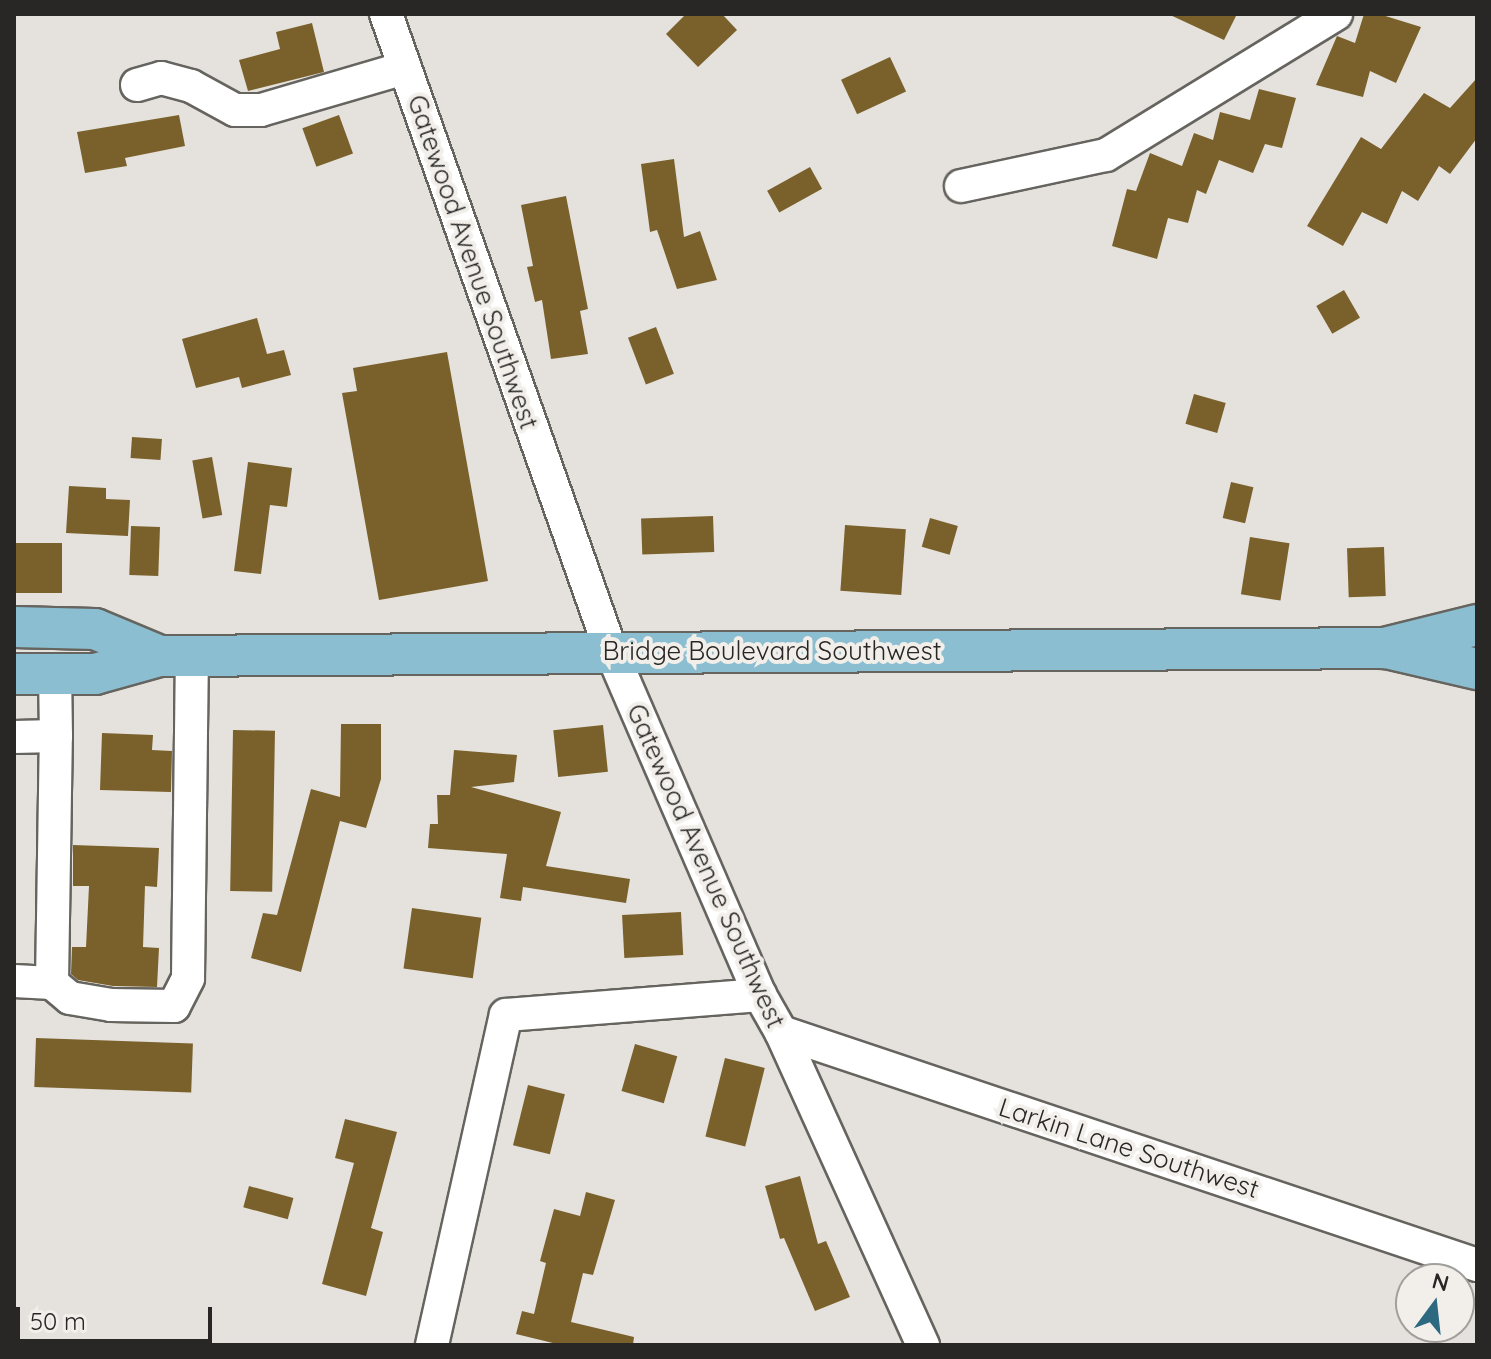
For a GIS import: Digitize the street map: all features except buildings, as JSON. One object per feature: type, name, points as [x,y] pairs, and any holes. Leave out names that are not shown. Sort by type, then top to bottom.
[{"type":"main road","name":"Bridge Boulevard Southwest","points":[[1384,648],[1477,625]]},
{"type":"main road","name":"Bridge Boulevard Southwest","points":[[14,627],[95,629],[176,656]]},
{"type":"main road","name":"Bridge Boulevard Southwest","points":[[14,674],[95,674],[176,656],[1384,648],[1477,669]]},
{"type":"street","name":"Gatewood Avenue Southwest","points":[[386,14],[611,651],[760,995],[781,1032],[923,1345]]},
{"type":"street","points":[[961,186],[1106,155],[1336,14]]},
{"type":"street","points":[[137,85],[161,78],[191,86],[235,110],[261,110],[405,68]]},
{"type":"street","points":[[14,981],[52,983],[70,998],[111,1005],[174,1006],[188,978],[176,656]]},
{"type":"street","points":[[52,983],[55,674]]},
{"type":"street","points":[[14,737],[56,736]]},
{"type":"street","points":[[432,1345],[506,1015],[760,995]]},
{"type":"street","name":"Larkin Lane Southwest","points":[[781,1032],[1477,1265]]}]
